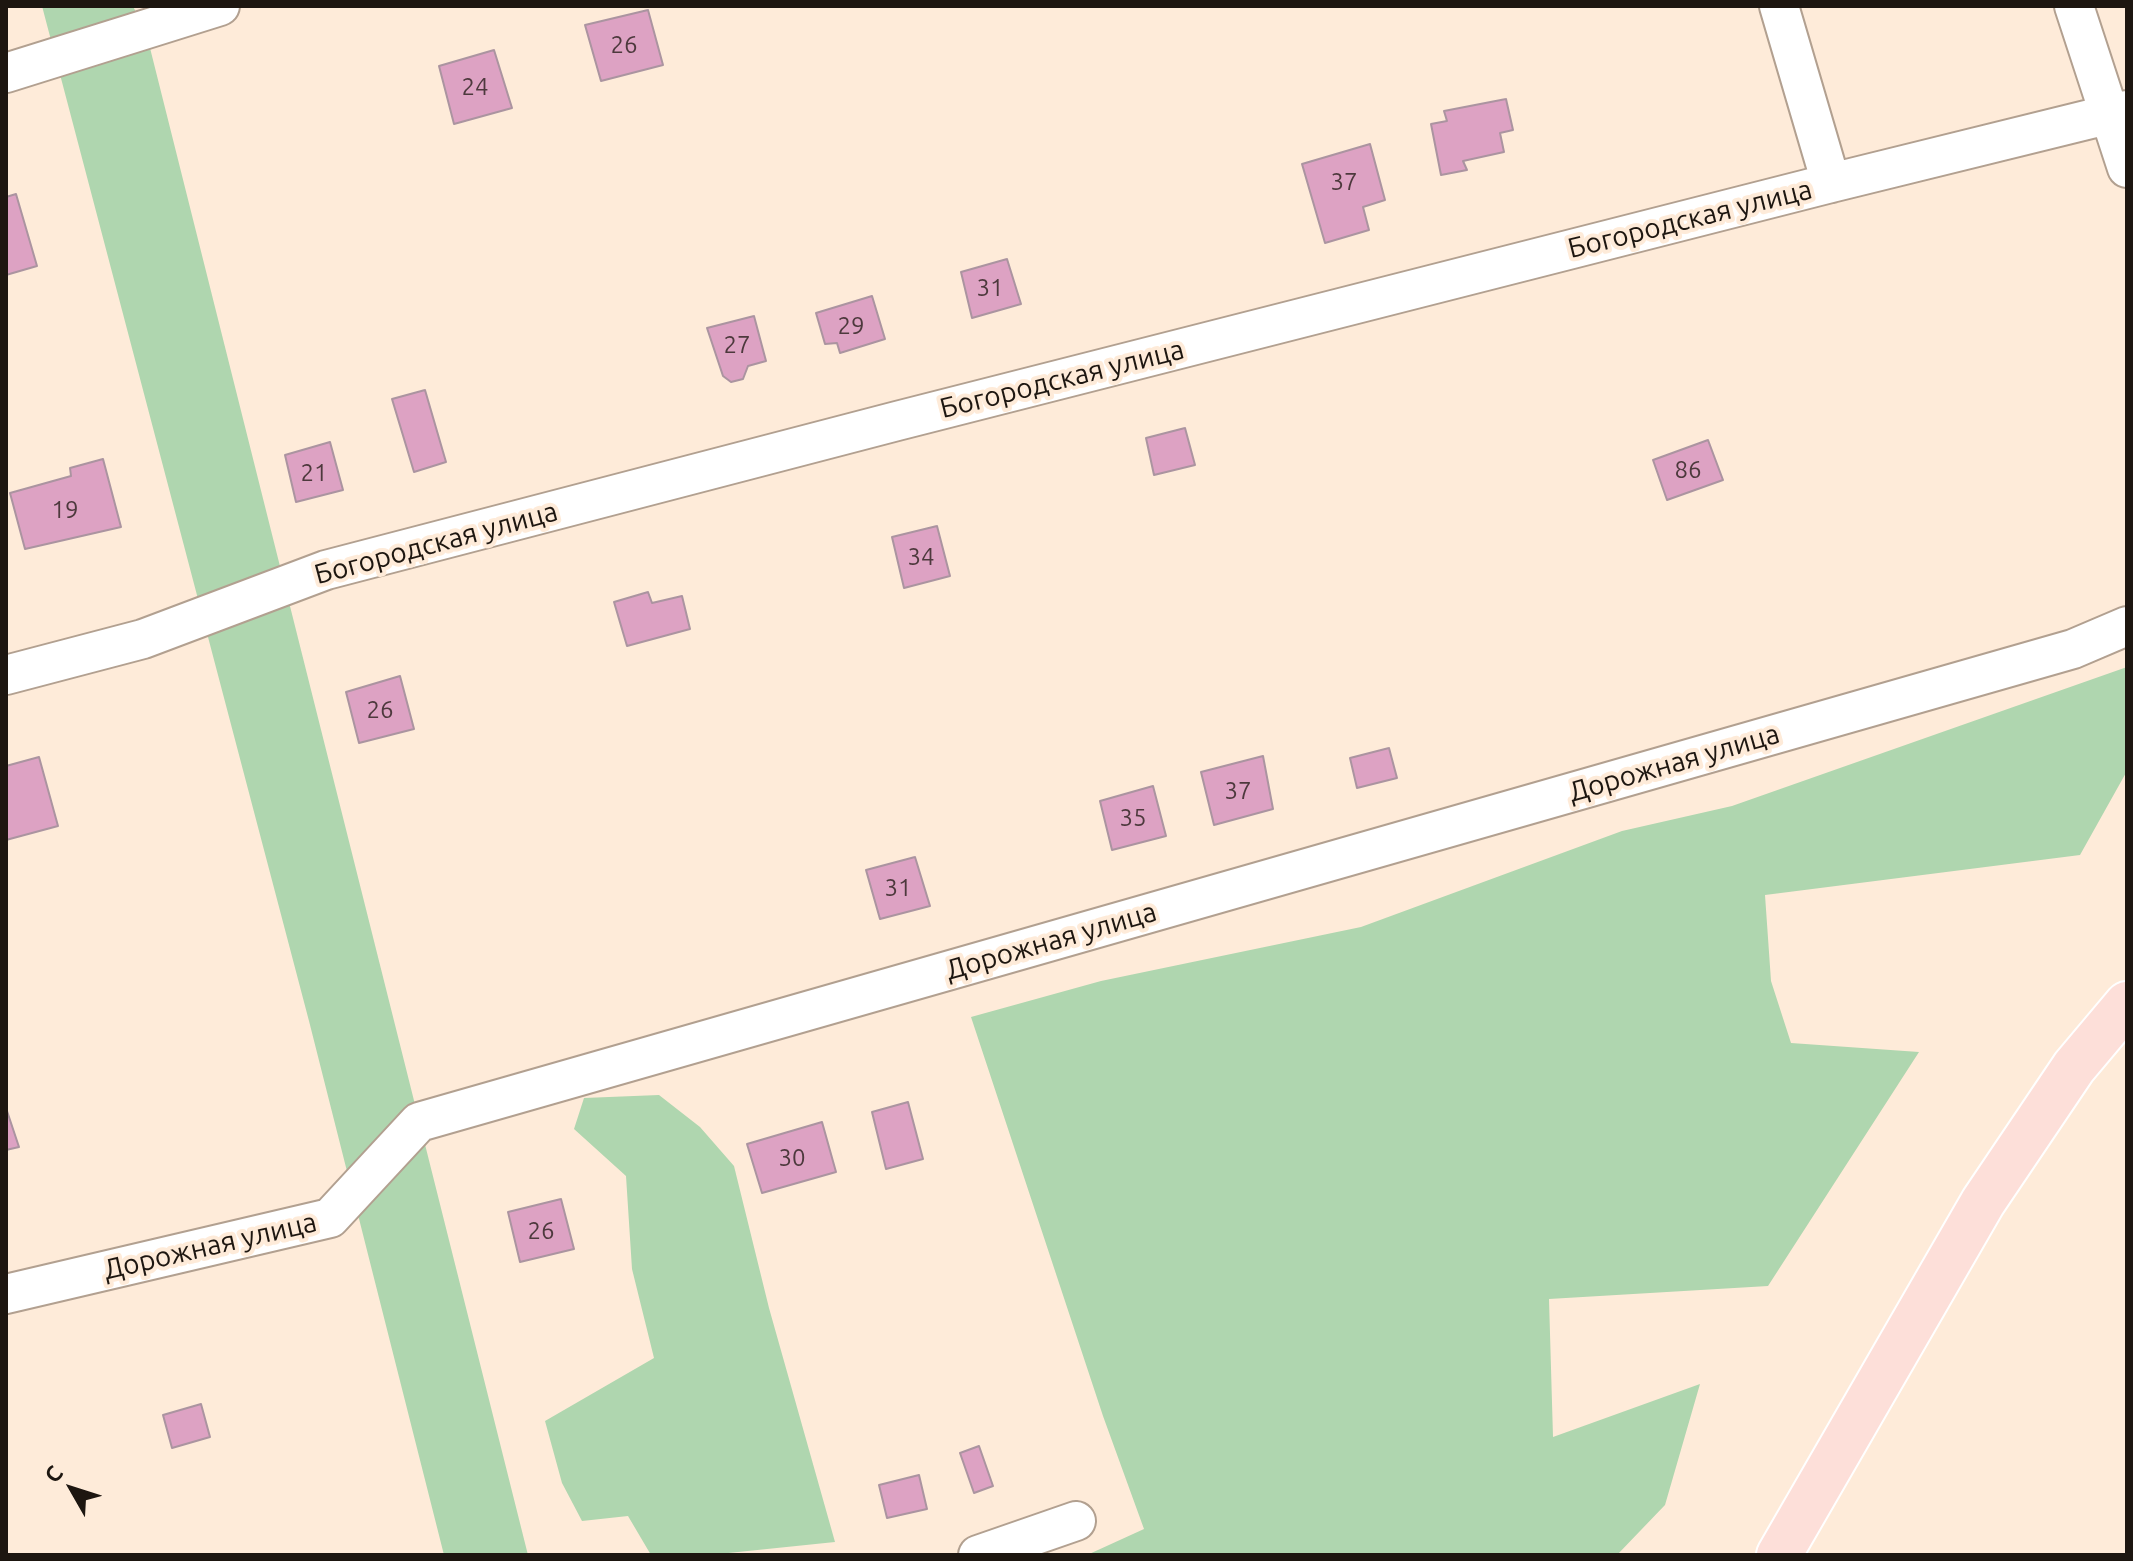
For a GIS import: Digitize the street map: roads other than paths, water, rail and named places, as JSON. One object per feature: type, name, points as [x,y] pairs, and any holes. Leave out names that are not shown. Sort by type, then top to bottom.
[{"type":"main road","points":[[1779,1555],[1983,1202],[2074,1067],[2127,1004]]},
{"type":"street","points":[[6,73],[220,6]]},
{"type":"street","points":[[1779,6],[1831,183]]},
{"type":"street","points":[[2074,6],[2119,112],[2127,168]]},
{"type":"street","name":"Богородская улица","points":[[6,675],[143,639],[326,570],[882,425],[2119,112]]},
{"type":"street","name":"Дорожная улица","points":[[6,1294],[330,1218],[419,1122],[2073,649],[2127,626]]},
{"type":"street","points":[[978,1555],[1076,1521]]}]
